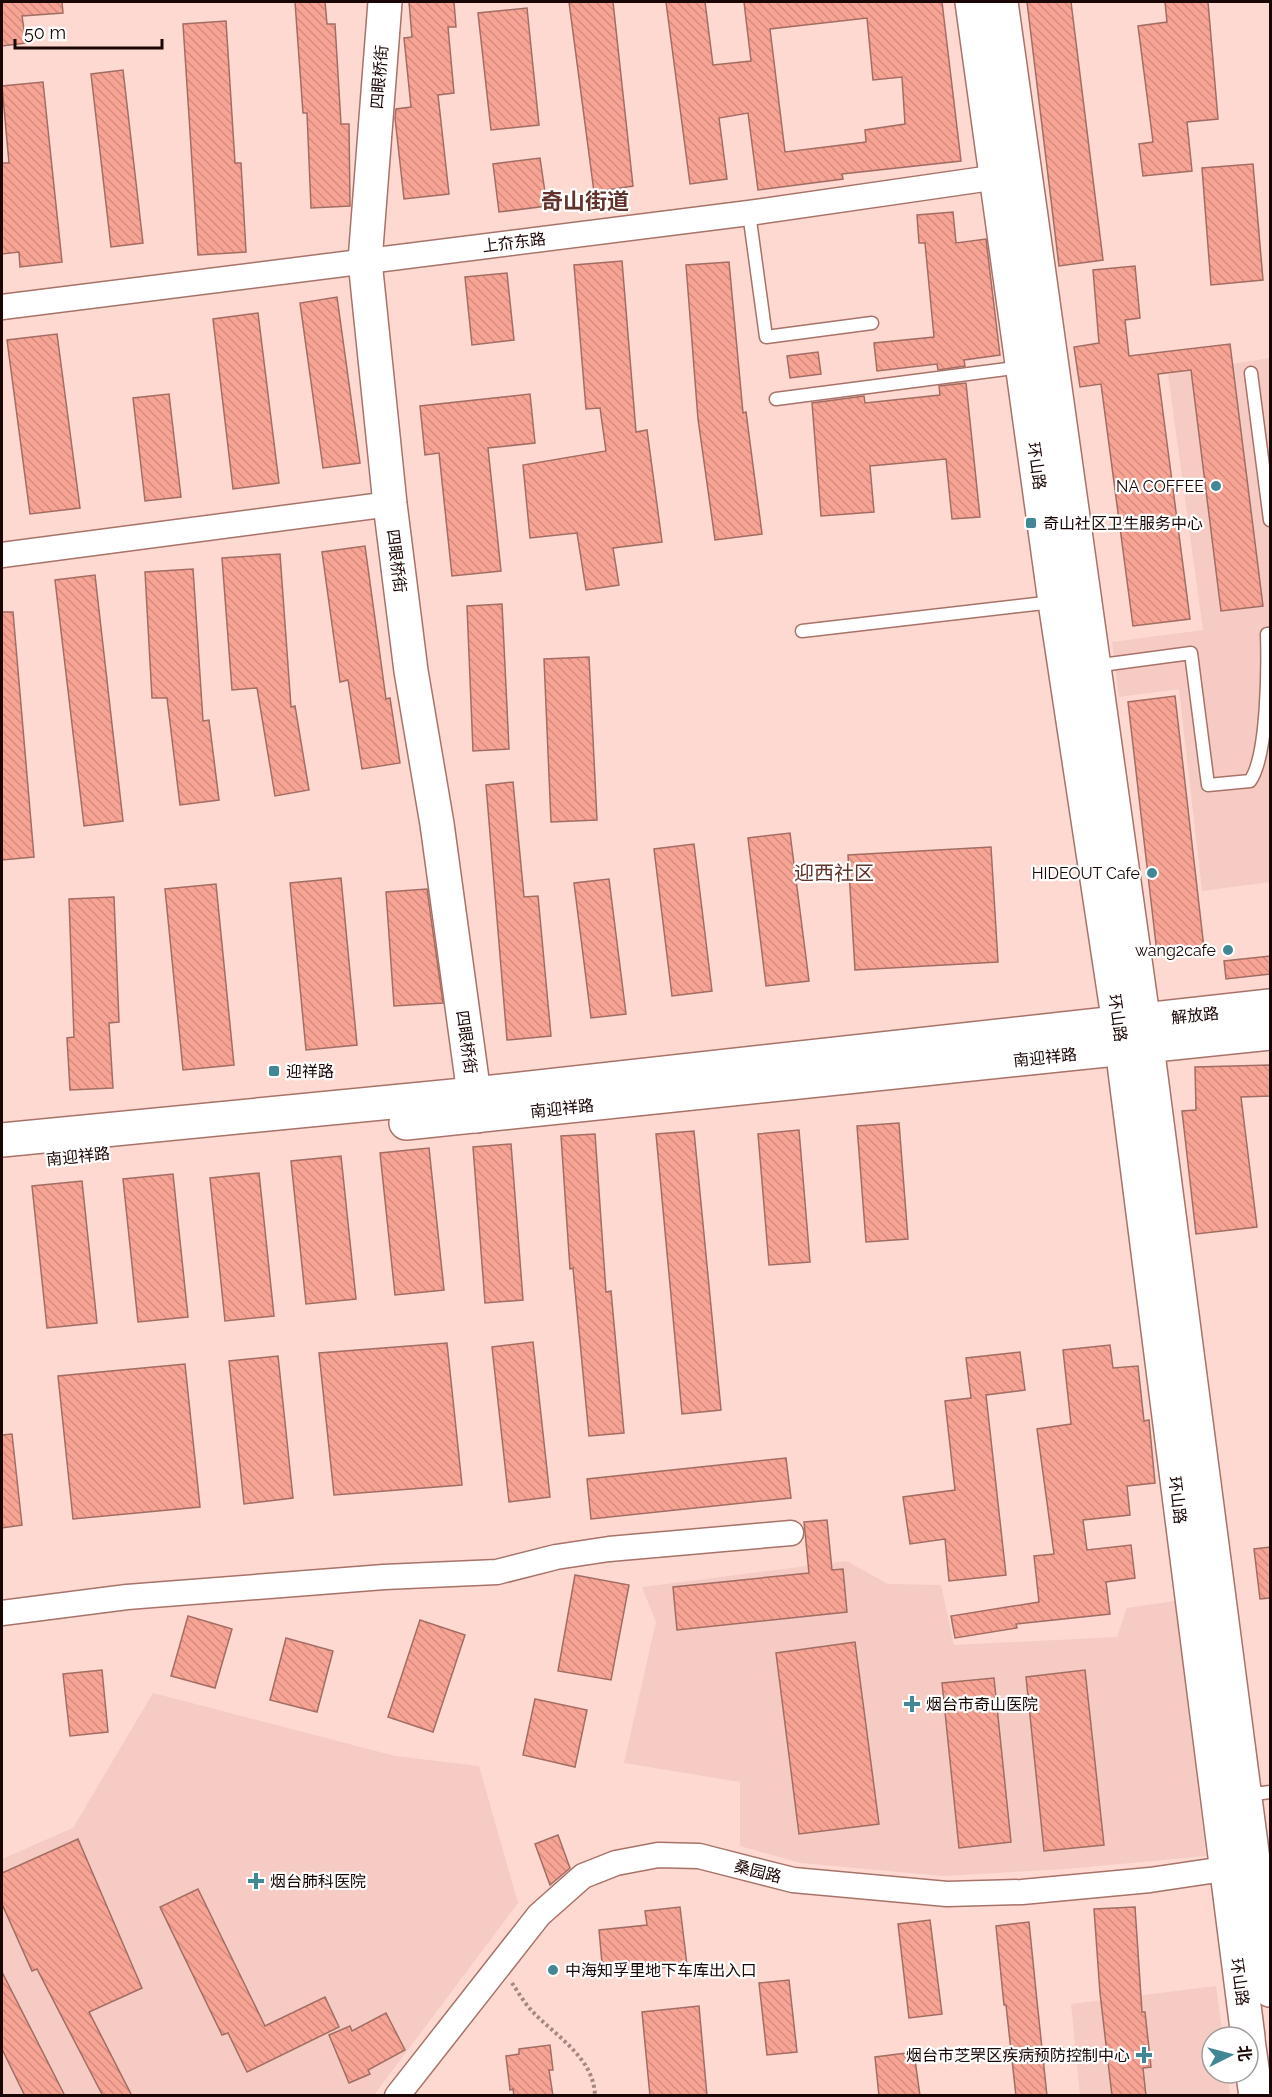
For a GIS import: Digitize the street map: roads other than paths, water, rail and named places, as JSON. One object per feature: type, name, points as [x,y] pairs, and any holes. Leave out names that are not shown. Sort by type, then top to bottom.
[{"type":"main road","name":"四眼桥街","points":[[386,2],[365,261],[390,504],[411,671],[437,824],[476,1105]]},
{"type":"main road","name":"环山路","points":[[972,2],[1011,175],[1070,600],[1244,1795],[1270,1990]]},
{"type":"main road","name":"环山路","points":[[1001,2],[1023,367],[1070,600]]},
{"type":"main road","name":"解放路","points":[[1133,1035],[1270,1006]]},
{"type":"main road","name":"解放路","points":[[1133,1035],[1270,1033]]},
{"type":"main road","name":"南迎祥路","points":[[2,1163],[476,1105],[1133,1035]]},
{"type":"main road","name":"南迎祥路","points":[[2,1140],[476,1105]]},
{"type":"main road","name":"环山路","points":[[1244,1795],[1224,1869],[1246,2025]]},
{"type":"street","name":"上夼东路","points":[[2,307],[748,213],[1011,175]]},
{"type":"street","points":[[2,555],[390,504]]},
{"type":"street","points":[[2,1613],[127,1597],[497,1572],[556,1557],[598,1551],[791,1533]]},
{"type":"street","name":"桑园路","points":[[397,2096],[539,1915],[583,1876],[616,1863],[658,1855],[699,1856],[793,1880],[946,1894],[1022,1892],[1150,1880],[1224,1869]]},
{"type":"lane","points":[[748,213],[766,337],[872,323]]},
{"type":"lane","points":[[776,399],[1023,367]]},
{"type":"lane","points":[[1251,373],[1270,520]]},
{"type":"lane","points":[[802,631],[1070,600]]},
{"type":"lane","points":[[1080,667],[1191,653],[1208,785],[1250,781],[1255,774],[1259,754],[1268,668],[1266,634],[1270,634]]},
{"type":"place","name":"NA COFFEE","points":[[1216,486]]},
{"type":"place","name":"奇山社区卫生服务中心","points":[[1031,523]]},
{"type":"place","name":"HIDEOUT Cafe","points":[[1152,873]]},
{"type":"place","name":"wang2cafe","points":[[1228,950]]},
{"type":"place","name":"迎祥路","points":[[274,1071]]},
{"type":"place","name":"烟台市奇山医院","points":[[912,1704]]},
{"type":"place","name":"烟台肺科医院","points":[[256,1881]]},
{"type":"place","name":"中海知孚里地下车库出入口","points":[[553,1970]]},
{"type":"place","name":"烟台市芝罘区疾病预防控制中心","points":[[1144,2055]]},
{"type":"district","name":"奇山街道","points":[[585,201]]},
{"type":"district","name":"迎西社区","points":[[834,873]]}]
